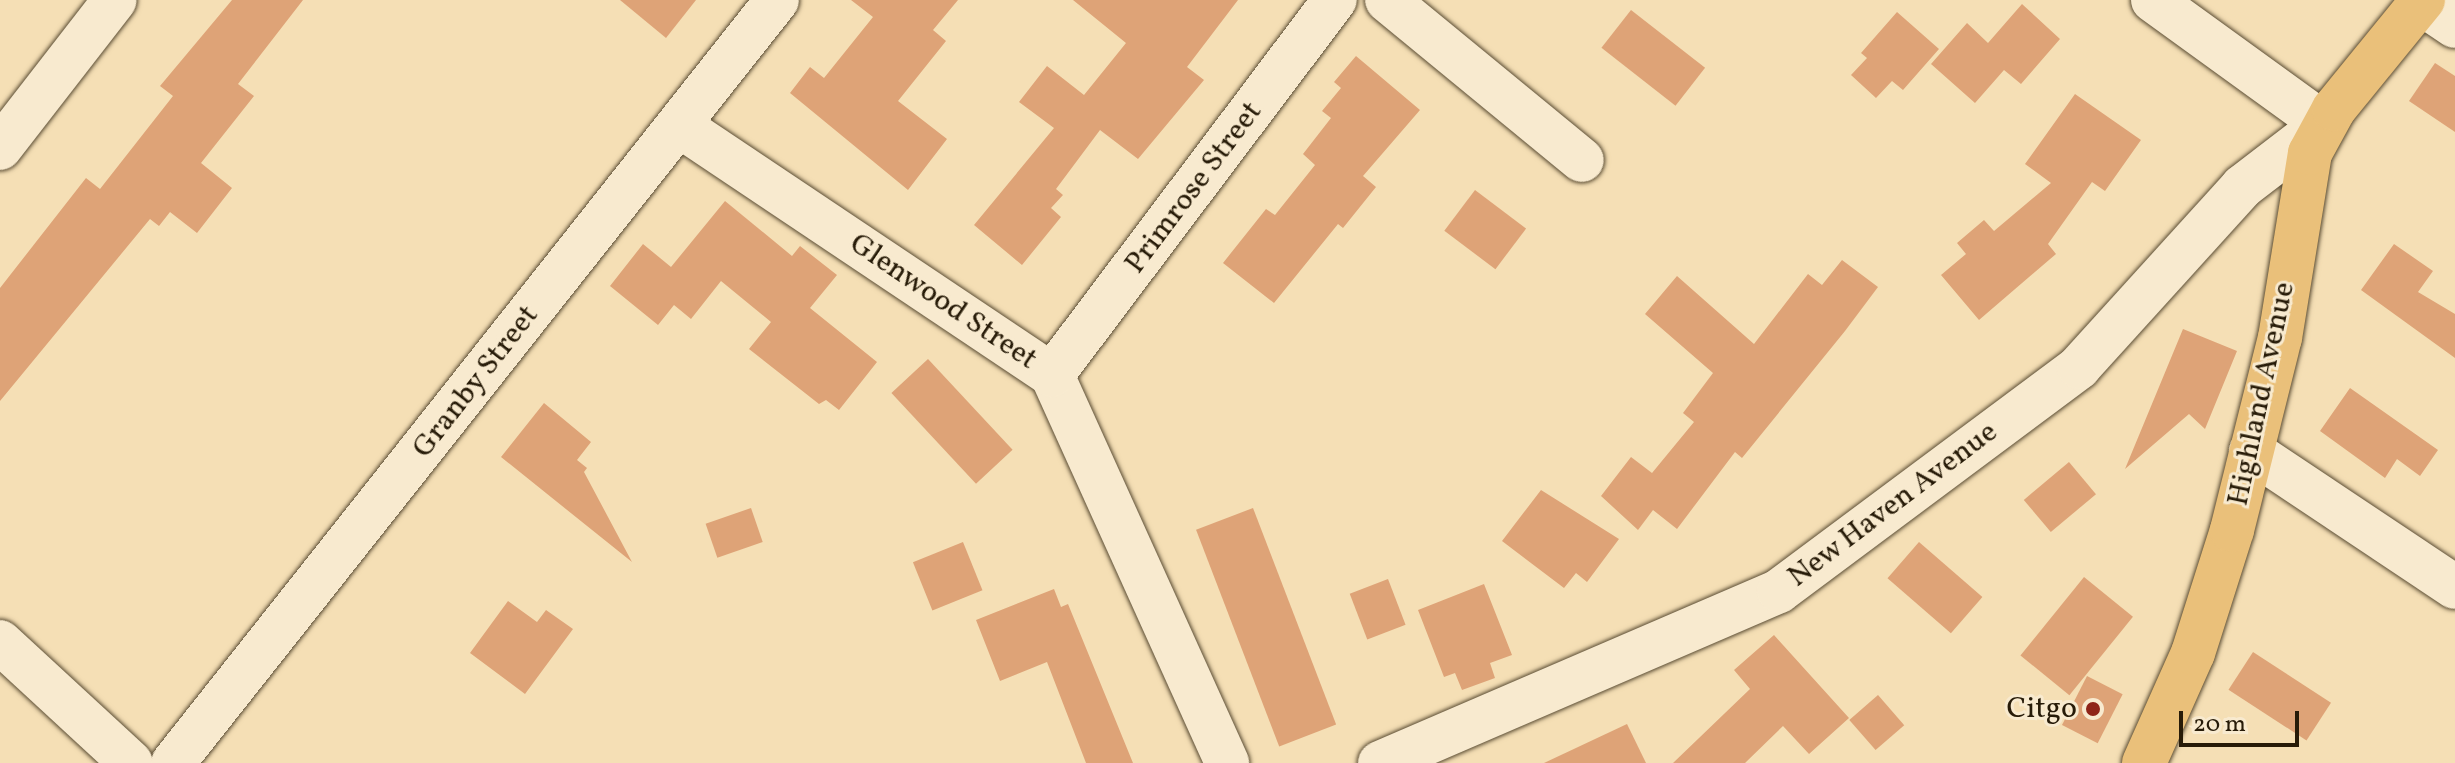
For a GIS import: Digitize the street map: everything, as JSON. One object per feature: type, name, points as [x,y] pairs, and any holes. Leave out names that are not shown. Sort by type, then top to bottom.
[{"type":"main road","name":"Highland Avenue","points":[[2144,763],[2208,609],[2251,451],[2285,315],[2305,169],[2324,124],[2433,10]]},
{"type":"street","points":[[0,148],[115,0]]},
{"type":"street","name":"Granby Street","points":[[173,763],[777,0]]},
{"type":"street","name":"Primrose Street","points":[[1052,375],[1335,0]]},
{"type":"street","points":[[1387,0],[1582,160]]},
{"type":"street","points":[[2153,0],[2324,124]]},
{"type":"street","name":"New Haven Avenue","points":[[1380,763],[1779,591],[2079,367],[2242,187],[2324,124]]},
{"type":"street","name":"Glenwood Street","points":[[680,126],[1052,375],[1227,763]]},
{"type":"street","points":[[2251,451],[2455,587]]},
{"type":"street","points":[[0,642],[131,763]]},
{"type":"building","points":[[232,0],[303,0],[238,84],[254,96],[201,163],[232,188],[197,233],[170,212],[159,226],[150,219],[0,401],[0,288],[86,178],[100,189],[173,96],[160,86]]},
{"type":"building","points":[[620,0],[696,0],[666,38]]},
{"type":"building","points":[[851,0],[958,0],[933,30],[946,41],[898,101],[947,139],[908,190],[790,93],[810,67],[824,78],[873,17]]},
{"type":"building","points":[[1073,0],[1238,0],[1187,67],[1204,80],[1138,159],[1100,130],[1056,189],[1063,195],[1051,208],[1061,217],[1022,265],[974,225],[1054,128],[1019,102],[1047,66],[1084,95],[1126,43]]},
{"type":"building","points":[[2022,4],[2060,39],[2021,84],[2004,70],[1975,103],[1931,64],[1967,23],[1988,43]]},
{"type":"building","points":[[1631,10],[1705,68],[1676,106],[1601,48]]},
{"type":"building","points":[[1897,12],[1939,49],[1903,90],[1892,81],[1876,98],[1851,75],[1867,58],[1861,53]]},
{"type":"building","points":[[1356,56],[1420,110],[1363,176],[1376,187],[1343,228],[1338,224],[1274,303],[1223,263],[1266,209],[1275,215],[1315,165],[1303,154],[1331,118],[1322,111],[1341,88],[1334,82]]},
{"type":"building","points":[[2435,63],[2455,76],[2455,132],[2409,101]]},
{"type":"building","points":[[2075,94],[2141,140],[2105,191],[2092,182],[2048,244],[2056,254],[1979,320],[1941,275],[1966,254],[1957,243],[1984,220],[1994,231],[2051,183],[2025,164]]},
{"type":"building","points":[[1475,190],[1526,229],[1495,269],[1444,231]]},
{"type":"building","points":[[725,201],[792,256],[800,246],[837,275],[810,308],[877,362],[839,410],[826,400],[819,404],[749,349],[771,322],[721,281],[691,319],[674,305],[658,325],[610,286],[643,244],[671,267]]},
{"type":"building","points":[[2394,244],[2433,271],[2418,292],[2455,314],[2455,358],[2361,290]]},
{"type":"building","points":[[1842,260],[1878,287],[1845,331],[1742,458],[1735,452],[1677,529],[1653,510],[1638,530],[1601,496],[1631,457],[1652,473],[1694,422],[1683,413],[1713,373],[1645,314],[1677,276],[1754,344],[1808,274],[1822,285]]},
{"type":"building","points":[[2183,329],[2237,351],[2205,429],[2189,414],[2125,469]]},
{"type":"building","points":[[928,359],[1013,450],[976,484],[891,393]]},
{"type":"building","points":[[2350,388],[2438,450],[2420,476],[2397,459],[2385,478],[2320,431]]},
{"type":"building","points":[[544,403],[591,442],[577,460],[587,468],[584,472],[632,562],[501,457]]},
{"type":"building","points":[[2069,462],[2096,494],[2051,532],[2024,500]]},
{"type":"building","points":[[1541,490],[1619,539],[1587,582],[1576,573],[1564,588],[1502,541]]},
{"type":"building","points":[[751,508],[763,542],[717,558],[706,524]]},
{"type":"building","points":[[1253,508],[1336,725],[1279,746],[1196,530]]},
{"type":"building","points":[[963,542],[982,590],[932,610],[913,562]]},
{"type":"building","points":[[1919,542],[1982,597],[1951,633],[1888,578]]},
{"type":"building","points":[[2084,577],[2133,617],[2069,695],[2020,655]]},
{"type":"building","points":[[1388,579],[1406,625],[1367,639],[1350,594]]},
{"type":"building","points":[[1484,584],[1512,655],[1490,663],[1495,678],[1462,690],[1455,673],[1444,677],[1418,610]]},
{"type":"building","points":[[1054,589],[1061,607],[1068,604],[1133,763],[1086,763],[1047,662],[1000,681],[976,620]]},
{"type":"building","points":[[508,601],[537,622],[546,610],[573,629],[525,694],[470,653]]},
{"type":"building","points":[[1774,635],[1849,718],[1809,754],[1783,726],[1745,763],[1673,763],[1750,689],[1734,670]]},
{"type":"building","points":[[2253,652],[2331,703],[2306,740],[2228,690]]},
{"type":"building","name":"Citgo","points":[[2087,676],[2123,694],[2098,743],[2062,725]]},
{"type":"building","points":[[1878,695],[1904,725],[1876,750],[1849,720]]},
{"type":"building","points":[[1627,724],[1646,763],[1544,763]]},
{"type":"place","name":"Citgo","points":[[2093,709]]}]
